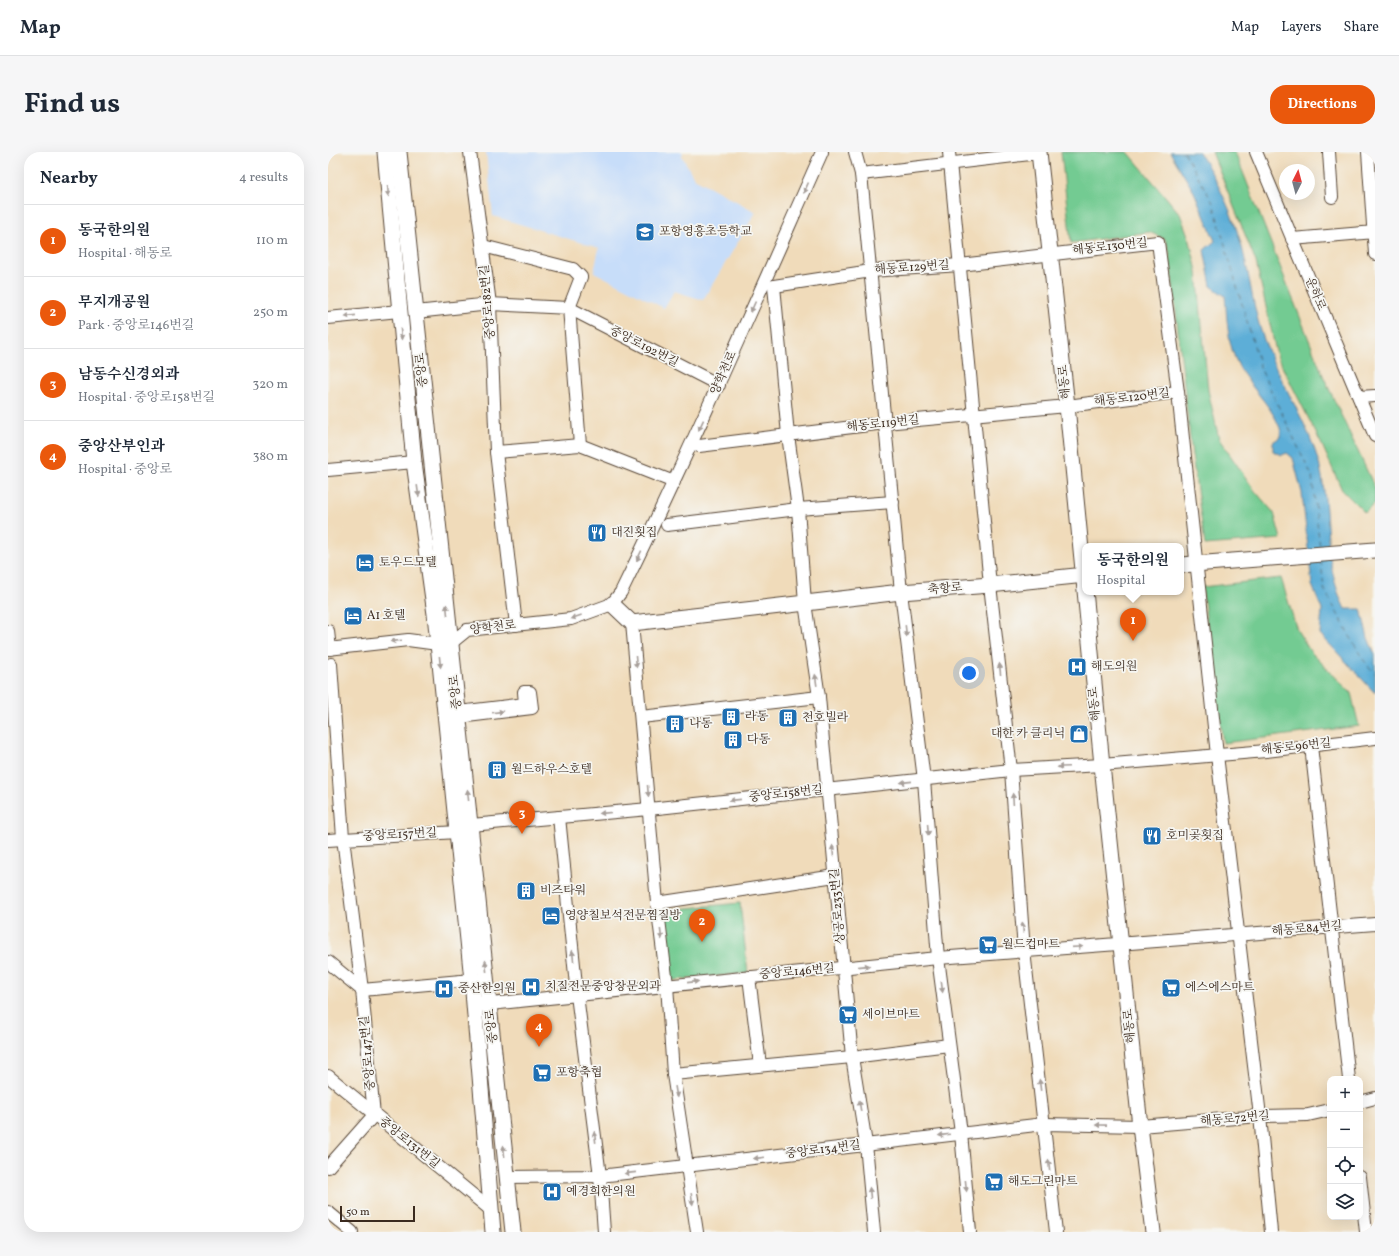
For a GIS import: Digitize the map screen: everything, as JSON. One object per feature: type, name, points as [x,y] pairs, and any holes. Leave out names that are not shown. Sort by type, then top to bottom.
[{"type":"main road","name":"중앙로","points":[[385,152],[414,462],[435,614],[444,643]]},
{"type":"main road","name":"중앙로","points":[[399,152],[416,312],[444,643],[471,825],[512,1232]]},
{"type":"main road","name":"해동로","points":[[1039,153],[1051,253],[1082,555]]},
{"type":"main road","points":[[1184,565],[1375,550]]},
{"type":"main road","name":"축항로","points":[[632,623],[901,592],[990,585],[1082,575]]},
{"type":"main road","name":"해동로","points":[[1086,595],[1102,765],[1122,943],[1140,1126],[1153,1232]]},
{"type":"main road","points":[[617,598],[632,623]]},
{"type":"main road","name":"중앙로","points":[[454,714],[457,832],[472,980],[493,1232]]},
{"type":"street","name":"중앙로182번길","points":[[470,152],[490,304],[496,452],[516,625]]},
{"type":"street","name":"양학천로","points":[[444,643],[468,630],[571,619],[617,598],[674,482],[719,385],[822,152]]},
{"type":"street","points":[[854,152],[861,174],[901,592],[924,780],[938,958],[960,1133],[970,1232]]},
{"type":"street","name":"운하로","points":[[1256,152],[1375,436]]},
{"type":"street","points":[[1329,152],[1332,197]]},
{"type":"street","points":[[1368,152],[1375,254]]},
{"type":"street","points":[[861,174],[950,157],[1039,153]]},
{"type":"street","points":[[950,157],[990,585],[1011,770],[1024,951],[1056,1232]]},
{"type":"street","points":[[1292,239],[1374,232]]},
{"type":"street","name":"해동로130번길","points":[[1051,253],[1158,242],[1169,325]]},
{"type":"street","points":[[482,246],[573,269],[581,277],[569,308],[580,445]]},
{"type":"street","name":"해동로129번길","points":[[788,435],[774,286],[871,271],[960,265],[1051,253]]},
{"type":"street","name":"중앙로192번길","points":[[416,312],[490,304],[569,308],[719,385]]},
{"type":"street","points":[[328,318],[399,311]]},
{"type":"street","name":"해동로120번길","points":[[1067,406],[1178,392],[1169,325]]},
{"type":"street","points":[[1178,392],[1217,755],[1260,1116],[1272,1232]]},
{"type":"street","points":[[1359,397],[1375,396]]},
{"type":"street","name":"해동로119번길","points":[[698,446],[885,423],[1067,406]]},
{"type":"street","points":[[788,435],[798,509],[805,603]]},
{"type":"street","points":[[496,452],[580,445],[674,482]]},
{"type":"street","points":[[328,470],[414,462]]},
{"type":"street","points":[[667,525],[798,509],[893,502]]},
{"type":"street","name":"상공로233번길","points":[[805,603],[819,697],[852,1057],[866,1144],[874,1232]]},
{"type":"street","points":[[632,623],[657,903],[667,985],[673,1074],[697,1232]]},
{"type":"street","points":[[328,631],[329,649],[408,640],[444,643]]},
{"type":"street","points":[[330,664],[332,759],[343,838]]},
{"type":"street","points":[[524,692],[530,692],[532,708],[454,714],[525,704],[524,692]]},
{"type":"street","points":[[641,717],[819,697]]},
{"type":"street","name":"해동로96번길","points":[[1102,765],[1312,746],[1375,738]]},
{"type":"street","points":[[1312,746],[1349,1076]]},
{"type":"street","name":"중앙로158번길","points":[[471,825],[649,809],[1011,770],[1102,765]]},
{"type":"street","points":[[559,817],[577,995],[600,1176],[604,1232]]},
{"type":"street","name":"중앙로157번길","points":[[328,840],[457,832]]},
{"type":"street","name":"중앙로147번길","points":[[343,838],[362,990],[374,1115]]},
{"type":"street","points":[[657,903],[835,876]]},
{"type":"street","name":"해동로84번길","points":[[1122,943],[1375,924]]},
{"type":"street","name":"중앙로146번길","points":[[473,1006],[749,976],[938,958],[1122,943]]},
{"type":"street","points":[[328,962],[362,990],[472,980]]},
{"type":"street","points":[[749,976],[760,1065]]},
{"type":"street","points":[[673,1074],[852,1057],[949,1045]]},
{"type":"street","name":"중앙로131번길","points":[[328,1076],[491,1210]]},
{"type":"street","points":[[1363,1101],[1375,1098]]},
{"type":"street","name":"해동로72번길","points":[[1140,1126],[1260,1116],[1308,1115],[1327,1111]]},
{"type":"street","points":[[328,1167],[374,1115]]},
{"type":"street","name":"중앙로134번길","points":[[506,1177],[600,1176],[688,1167],[866,1144],[1044,1124],[1140,1126]]},
{"type":"street","points":[[1361,1184],[1366,1232]]},
{"type":"street","points":[[328,1212],[352,1232]]},
{"type":"shaded area","name":"포항영흥초등학교","points":[[486,152],[683,152],[682,156],[694,178],[756,212],[703,300],[674,291],[664,308],[594,272],[599,248],[493,216]]},
{"type":"green space","points":[[1061,152],[1128,152],[1180,214],[1190,241],[1197,271],[1208,390],[1219,439],[1255,491],[1274,513],[1281,539],[1205,545],[1192,455],[1169,250],[1165,239],[1149,232],[1071,243]]},
{"type":"green space","points":[[1212,152],[1235,152],[1324,378],[1375,488],[1375,503],[1365,513],[1342,490],[1322,445],[1277,356],[1256,262]]},
{"type":"green space","points":[[1281,578],[1297,630],[1310,651],[1351,693],[1359,726],[1223,743],[1202,587]]},
{"type":"green space","points":[[740,903],[748,973],[665,981],[655,911]]},
{"type":"water","points":[[1170,152],[1199,152],[1213,176],[1230,212],[1243,251],[1262,334],[1272,360],[1309,435],[1320,467],[1333,574],[1345,609],[1361,609],[1368,638],[1375,655],[1375,693],[1320,634],[1322,610],[1312,585],[1302,493],[1293,458],[1287,453],[1282,455],[1273,451],[1273,442],[1280,437],[1280,428],[1270,410],[1239,367],[1235,358],[1229,335],[1225,296],[1211,286],[1204,250],[1215,241],[1194,192]]},
{"type":"ferry route","points":[[1184,152],[1213,203],[1261,370],[1312,476],[1320,548]]},
{"type":"ferry route","points":[[1321,561],[1324,589],[1362,658],[1375,674]]},
{"type":"place","name":"포항영흥초등학교","points":[[645,232]]},
{"type":"place","name":"대진횟집","points":[[597,533]]},
{"type":"place","name":"토우드모텔","points":[[365,563]]},
{"type":"place","name":"A1 호텔","points":[[353,616]]},
{"type":"place","name":"동국한의원","points":[[1133,641]]},
{"type":"place","name":"해도의원","points":[[1077,667]]},
{"type":"place","name":"라동","points":[[731,717]]},
{"type":"place","name":"천호빌라","points":[[788,718]]},
{"type":"place","name":"나동","points":[[675,724]]},
{"type":"place","name":"대한 카 클리닉","points":[[1079,734]]},
{"type":"place","name":"다동","points":[[733,740]]},
{"type":"place","name":"월드하우스호텔","points":[[497,770]]},
{"type":"place","name":"남동수신경외과","points":[[522,834]]},
{"type":"place","name":"호미곶횟집","points":[[1152,836]]},
{"type":"place","name":"비즈타워","points":[[526,891]]},
{"type":"place","name":"영양칠보석전문찜질방","points":[[551,916]]},
{"type":"place","name":"무지개공원","points":[[702,942]]},
{"type":"place","name":"월드컵마트","points":[[988,945]]},
{"type":"place","name":"치질전문중앙창문외과","points":[[531,987]]},
{"type":"place","name":"에스에스마트","points":[[1171,988]]},
{"type":"place","name":"중산한의원","points":[[444,989]]},
{"type":"place","name":"세이브마트","points":[[848,1015]]},
{"type":"place","name":"중앙산부인과","points":[[539,1047]]},
{"type":"place","name":"포항축협","points":[[542,1073]]},
{"type":"place","name":"해도그린마트","points":[[994,1182]]},
{"type":"place","name":"예경희한의원","points":[[552,1192]]}]
